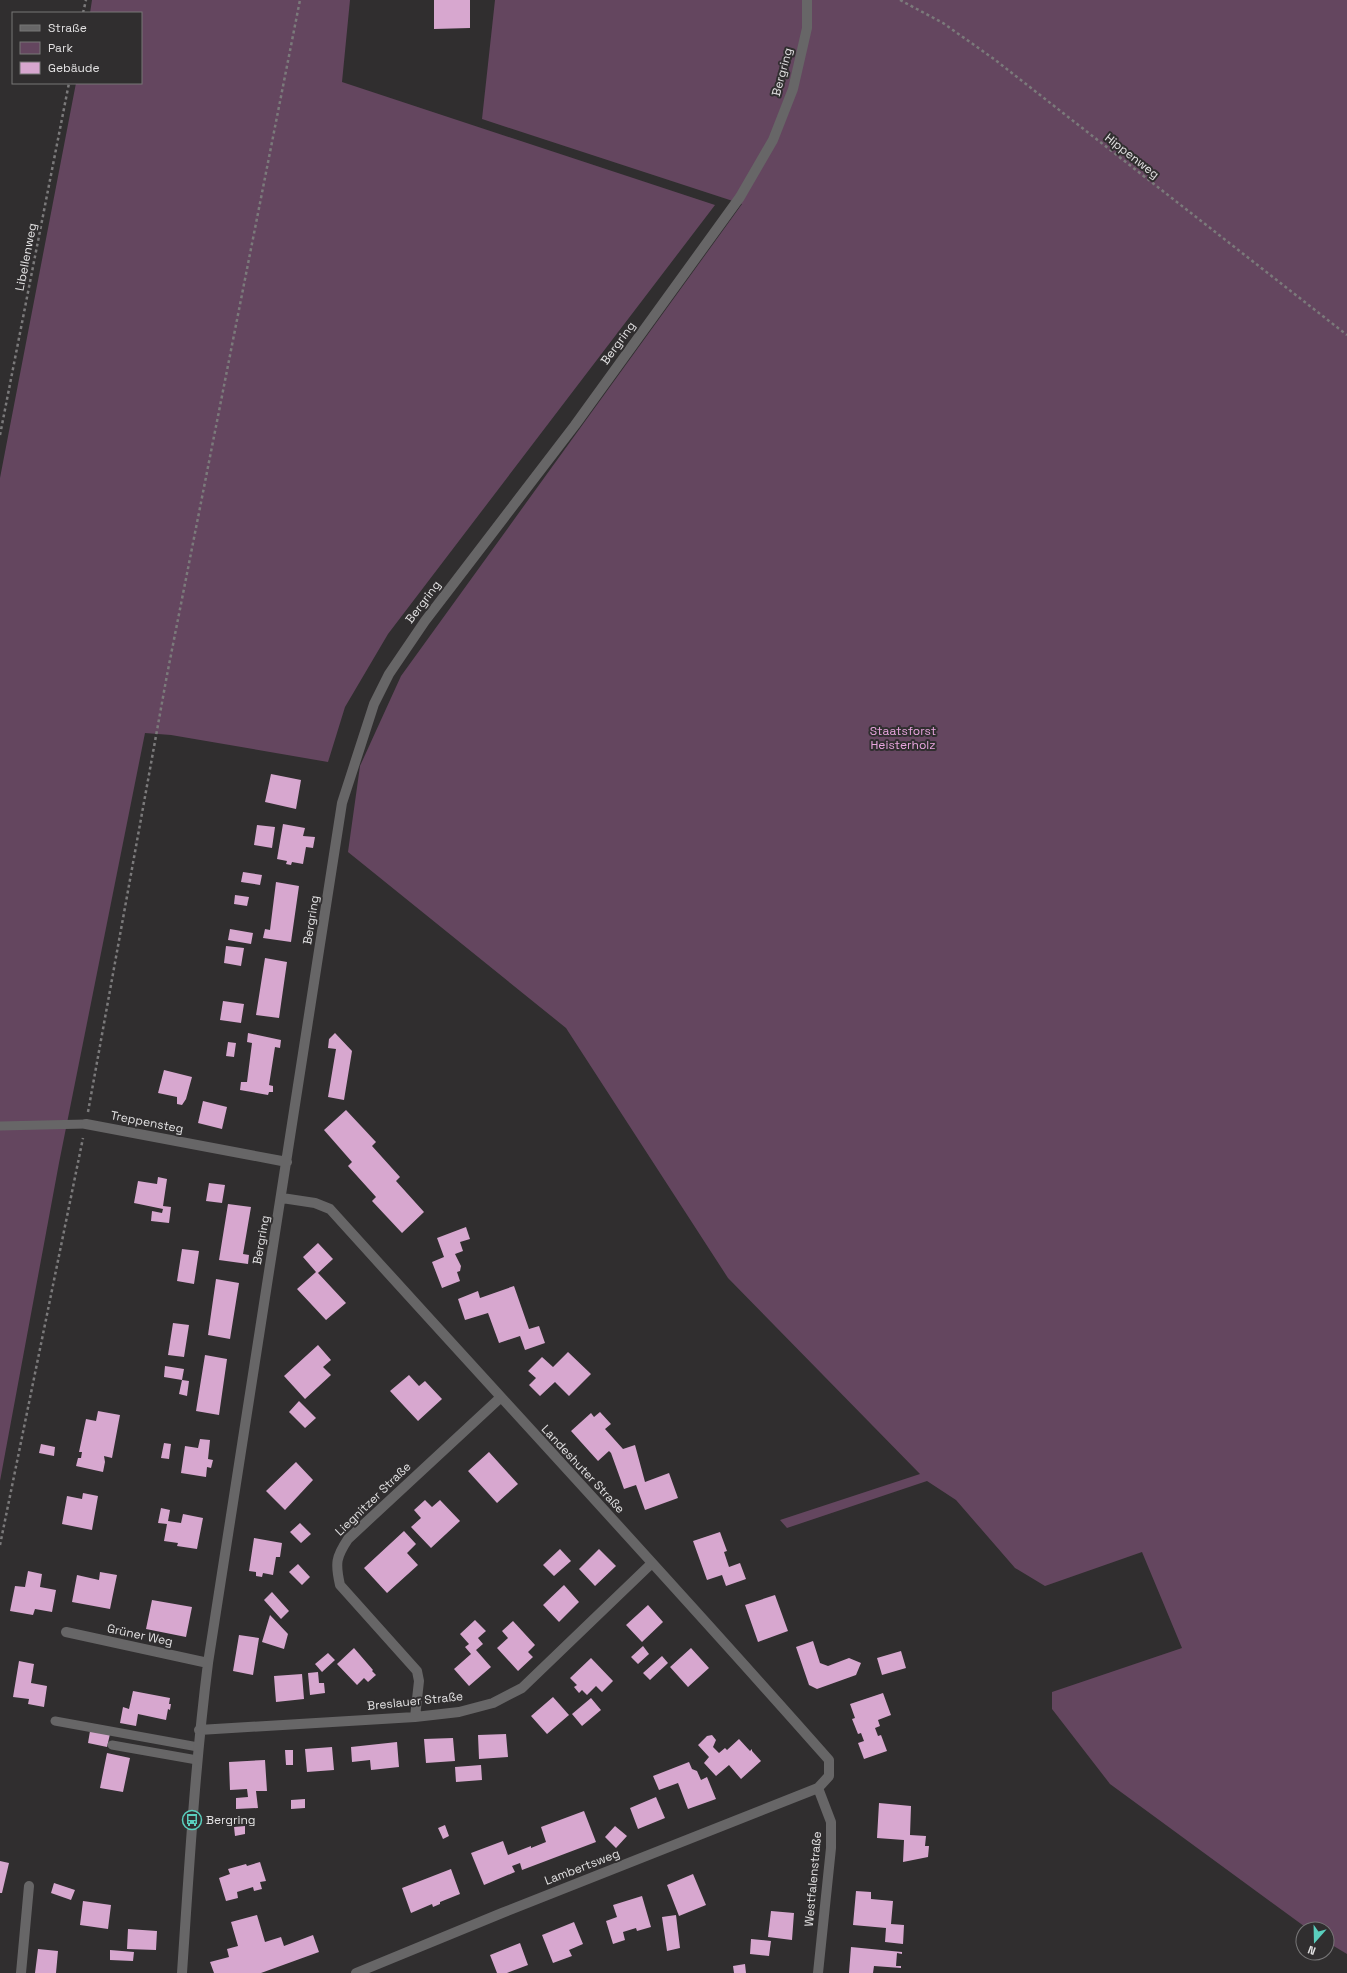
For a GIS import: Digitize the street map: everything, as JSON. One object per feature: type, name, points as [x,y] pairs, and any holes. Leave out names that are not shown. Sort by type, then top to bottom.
[{"type":"street","name":"Bergring","points":[[182,1973],[199,1730],[208,1663],[282,1198],[342,803],[374,704],[389,674],[425,621],[575,425],[740,197],[773,140],[793,89],[807,28],[808,0]]},
{"type":"street","name":"Treppensteg","points":[[86,1124],[287,1162]]},
{"type":"street","name":"Landeshuter Straße","points":[[282,1198],[315,1203],[330,1210],[652,1563],[829,1760],[829,1776],[818,1788]]},
{"type":"street","name":"Liegnitzer Straße","points":[[415,1716],[419,1681],[417,1671],[340,1585],[336,1567],[338,1554],[348,1539],[500,1398]]},
{"type":"street","name":"Breslauer Straße","points":[[199,1730],[459,1712],[493,1703],[522,1688],[652,1563]]},
{"type":"street","name":"Grüner Weg","points":[[66,1632],[208,1663]]},
{"type":"street","name":"Lambertsweg","points":[[356,1973],[502,1913],[818,1788]]},
{"type":"street","name":"Westfalenstraße","points":[[818,1788],[831,1822],[831,1848],[818,1973]]},
{"type":"street","points":[[21,1973],[28,1886]]},
{"type":"lane","name":"Treppensteg","points":[[0,1126],[86,1124]]},
{"type":"lane","points":[[55,1721],[198,1747]]},
{"type":"lane","points":[[112,1745],[197,1760]]},
{"type":"path","points":[[83,12],[86,0]]},
{"type":"path","points":[[0,1545],[86,1124],[167,675],[300,0]]},
{"type":"path","name":"Hippenweg","points":[[900,0],[943,23],[994,59],[1347,335]]},
{"type":"path","name":"Libellenweg","points":[[0,435],[69,84]]},
{"type":"green space","points":[[92,0],[350,0],[342,82],[715,205],[388,634],[345,707],[328,762],[171,735],[145,733],[59,1163],[0,1481],[0,478],[76,84],[142,84],[142,12],[90,12]]},
{"type":"green space","name":"Staatsforst Heisterholz","points":[[495,0],[1347,0],[1347,1954],[1335,1947],[1335,1921],[1297,1921],[1110,1784],[1052,1709],[1052,1692],[1182,1648],[1142,1552],[1045,1586],[1015,1568],[956,1500],[927,1481],[787,1528],[780,1520],[920,1474],[728,1278],[566,1028],[348,852],[360,766],[401,676],[742,204],[482,119]]},
{"type":"building","points":[[434,0],[470,0],[470,28],[434,29]]},
{"type":"building","points":[[271,774],[301,780],[296,809],[265,802]]},
{"type":"building","points":[[283,824],[305,828],[303,836],[315,837],[313,848],[306,847],[303,864],[292,862],[291,865],[286,864],[287,861],[277,859]]},
{"type":"building","points":[[257,825],[275,827],[272,848],[254,845]]},
{"type":"building","points":[[243,872],[262,875],[260,885],[241,882]]},
{"type":"building","points":[[276,882],[299,886],[291,942],[263,938],[265,929],[270,930]]},
{"type":"building","points":[[235,895],[249,897],[247,906],[234,904]]},
{"type":"building","points":[[230,929],[253,933],[251,944],[228,940]]},
{"type":"building","points":[[226,946],[244,948],[241,966],[224,963]]},
{"type":"building","points":[[265,958],[287,962],[279,1018],[256,1015]]},
{"type":"building","points":[[223,1001],[244,1004],[241,1023],[220,1020]]},
{"type":"building","points":[[248,1033],[281,1040],[280,1048],[275,1047],[269,1085],[273,1086],[273,1092],[269,1092],[268,1095],[240,1090],[241,1082],[247,1082],[252,1043],[247,1042]]},
{"type":"building","points":[[335,1033],[352,1051],[344,1100],[328,1097],[336,1049],[328,1048],[329,1039]]},
{"type":"building","points":[[228,1042],[236,1043],[234,1057],[226,1056]]},
{"type":"building","points":[[164,1070],[192,1077],[186,1099],[182,1105],[177,1104],[177,1097],[158,1093]]},
{"type":"building","points":[[203,1101],[227,1107],[222,1129],[198,1123]]},
{"type":"building","points":[[346,1110],[376,1142],[372,1146],[400,1177],[396,1181],[424,1212],[402,1233],[372,1201],[376,1197],[348,1166],[352,1162],[324,1130]]},
{"type":"building","points":[[158,1177],[167,1179],[163,1206],[171,1207],[169,1223],[151,1221],[152,1211],[162,1213],[163,1209],[134,1203],[138,1181],[157,1184]]},
{"type":"building","points":[[209,1183],[225,1185],[222,1203],[206,1201]]},
{"type":"building","points":[[228,1204],[251,1207],[243,1254],[249,1255],[248,1264],[219,1260]]},
{"type":"building","points":[[466,1227],[470,1239],[460,1242],[463,1251],[455,1254],[461,1266],[460,1271],[457,1272],[460,1281],[442,1288],[432,1262],[444,1257],[437,1238]]},
{"type":"building","points":[[318,1243],[333,1259],[318,1273],[346,1303],[326,1320],[297,1289],[316,1272],[303,1257]]},
{"type":"building","points":[[182,1249],[199,1251],[194,1284],[177,1281]]},
{"type":"building","points":[[216,1279],[239,1283],[230,1339],[208,1335]]},
{"type":"building","points":[[514,1286],[529,1329],[539,1326],[545,1343],[525,1350],[520,1336],[499,1343],[488,1313],[465,1320],[458,1299],[478,1291],[480,1298]]},
{"type":"building","points":[[173,1323],[189,1325],[184,1357],[168,1355]]},
{"type":"building","points":[[318,1345],[331,1360],[323,1367],[331,1375],[305,1399],[284,1376]]},
{"type":"building","points":[[568,1352],[591,1374],[569,1396],[555,1382],[540,1396],[529,1385],[536,1378],[528,1371],[542,1357],[553,1367]]},
{"type":"building","points":[[205,1355],[227,1359],[219,1415],[196,1411]]},
{"type":"building","points":[[165,1366],[184,1369],[182,1380],[164,1377]]},
{"type":"building","points":[[409,1375],[419,1386],[425,1381],[442,1399],[418,1421],[390,1391]]},
{"type":"building","points":[[182,1380],[189,1381],[187,1396],[179,1394]]},
{"type":"building","points":[[299,1401],[316,1418],[305,1428],[289,1412]]},
{"type":"building","points":[[98,1411],[120,1415],[112,1458],[104,1456],[105,1462],[103,1472],[76,1466],[78,1458],[81,1458],[82,1452],[79,1452],[86,1419],[96,1421]]},
{"type":"building","points":[[600,1412],[611,1424],[605,1429],[623,1449],[635,1445],[645,1482],[669,1473],[678,1498],[645,1510],[636,1485],[624,1489],[611,1453],[609,1451],[598,1461],[571,1431],[591,1413],[594,1417]]},
{"type":"building","points":[[200,1439],[210,1440],[208,1459],[213,1460],[211,1468],[207,1467],[206,1477],[181,1473],[185,1446],[198,1448]]},
{"type":"building","points":[[164,1443],[171,1444],[169,1459],[161,1458]]},
{"type":"building","points":[[41,1444],[55,1447],[54,1456],[39,1453]]},
{"type":"building","points":[[489,1452],[518,1484],[497,1503],[468,1471]]},
{"type":"building","points":[[296,1462],[313,1480],[285,1510],[266,1491]]},
{"type":"building","points":[[83,1493],[98,1496],[92,1530],[62,1524],[67,1496],[82,1499]]},
{"type":"building","points":[[425,1500],[432,1507],[440,1500],[460,1521],[431,1548],[411,1527],[421,1518],[414,1510]]},
{"type":"building","points":[[161,1508],[170,1510],[168,1521],[181,1523],[183,1514],[203,1518],[197,1549],[177,1546],[178,1543],[164,1541],[167,1524],[158,1523]]},
{"type":"building","points":[[300,1523],[311,1534],[301,1543],[290,1532]]},
{"type":"building","points":[[404,1531],[416,1544],[407,1553],[418,1565],[387,1593],[364,1568]]},
{"type":"building","points":[[720,1532],[727,1551],[724,1552],[729,1567],[740,1563],[746,1579],[726,1586],[722,1575],[707,1580],[693,1541]]},
{"type":"building","points":[[254,1538],[282,1543],[280,1557],[276,1557],[273,1575],[263,1573],[262,1577],[256,1576],[256,1572],[249,1571]]},
{"type":"building","points":[[560,1549],[571,1561],[554,1576],[543,1565]]},
{"type":"building","points":[[599,1549],[616,1566],[595,1586],[579,1569]]},
{"type":"building","points":[[298,1564],[310,1577],[302,1585],[289,1572]]},
{"type":"building","points":[[28,1571],[42,1574],[40,1587],[56,1590],[52,1612],[35,1609],[33,1615],[10,1611],[15,1586],[25,1587]]},
{"type":"building","points":[[100,1572],[117,1575],[110,1609],[72,1602],[77,1575],[99,1580]]},
{"type":"building","points":[[564,1585],[579,1602],[559,1622],[543,1605]]},
{"type":"building","points":[[272,1592],[289,1611],[281,1619],[264,1600]]},
{"type":"building","points":[[775,1595],[788,1631],[758,1642],[745,1605]]},
{"type":"building","points":[[152,1600],[192,1607],[186,1637],[146,1629]]},
{"type":"building","points":[[648,1605],[663,1622],[642,1642],[626,1625]]},
{"type":"building","points":[[270,1615],[288,1634],[284,1649],[262,1642]]},
{"type":"building","points":[[475,1620],[486,1631],[478,1638],[483,1644],[476,1650],[491,1667],[469,1686],[454,1669],[471,1654],[465,1647],[469,1644],[460,1634]]},
{"type":"building","points":[[513,1621],[535,1645],[528,1652],[533,1657],[518,1671],[497,1648],[508,1638],[502,1631]]},
{"type":"building","points":[[239,1635],[259,1638],[253,1675],[233,1671]]},
{"type":"building","points":[[813,1641],[820,1663],[828,1666],[849,1658],[861,1663],[856,1675],[817,1689],[809,1685],[796,1647]]},
{"type":"building","points":[[643,1646],[649,1654],[638,1664],[631,1657]]},
{"type":"building","points":[[354,1648],[376,1675],[368,1682],[364,1678],[357,1685],[337,1664]]},
{"type":"building","points":[[691,1648],[709,1668],[688,1687],[670,1667]]},
{"type":"building","points":[[901,1651],[906,1668],[882,1675],[877,1658]]},
{"type":"building","points":[[328,1653],[335,1660],[322,1672],[315,1664]]},
{"type":"building","points":[[662,1656],[668,1663],[650,1680],[643,1673]]},
{"type":"building","points":[[591,1658],[613,1681],[602,1692],[596,1686],[587,1695],[582,1690],[579,1693],[574,1687],[577,1685],[570,1678]]},
{"type":"building","points":[[19,1661],[34,1664],[31,1683],[47,1686],[44,1707],[28,1704],[29,1699],[13,1697]]},
{"type":"building","points":[[318,1672],[319,1683],[324,1683],[325,1693],[310,1695],[308,1673]]},
{"type":"building","points":[[302,1674],[304,1699],[276,1702],[274,1676]]},
{"type":"building","points":[[133,1691],[170,1698],[170,1710],[168,1709],[166,1720],[138,1714],[136,1726],[120,1723],[123,1707],[129,1709]]},
{"type":"building","points":[[883,1693],[891,1715],[878,1720],[880,1726],[875,1728],[878,1736],[881,1735],[887,1751],[864,1759],[858,1743],[864,1741],[861,1733],[858,1734],[852,1719],[855,1718],[850,1704]]},
{"type":"building","points":[[553,1697],[569,1715],[547,1734],[531,1716]]},
{"type":"building","points":[[591,1698],[601,1710],[582,1726],[572,1714]]},
{"type":"building","points":[[90,1731],[110,1734],[107,1747],[88,1743]]},
{"type":"building","points":[[506,1734],[508,1757],[479,1759],[478,1735]]},
{"type":"building","points":[[712,1735],[716,1740],[713,1747],[719,1753],[725,1748],[727,1750],[739,1739],[750,1751],[752,1749],[761,1761],[741,1779],[729,1765],[716,1776],[704,1763],[709,1757],[698,1745],[707,1736]]},
{"type":"building","points":[[453,1738],[455,1761],[426,1763],[424,1739]]},
{"type":"building","points":[[397,1742],[399,1767],[371,1770],[370,1760],[352,1762],[351,1747]]},
{"type":"building","points":[[332,1747],[334,1770],[307,1772],[305,1749]]},
{"type":"building","points":[[285,1750],[293,1750],[293,1765],[286,1765]]},
{"type":"building","points":[[107,1753],[130,1758],[123,1792],[100,1788]]},
{"type":"building","points":[[265,1760],[267,1791],[256,1791],[258,1808],[236,1809],[236,1798],[248,1797],[247,1789],[230,1790],[229,1762]]},
{"type":"building","points":[[689,1762],[692,1769],[697,1771],[701,1780],[707,1777],[716,1799],[688,1809],[678,1783],[659,1790],[653,1776]]},
{"type":"building","points":[[481,1765],[482,1780],[456,1782],[455,1767]]},
{"type":"building","points":[[656,1797],[665,1818],[638,1829],[630,1808]]},
{"type":"building","points":[[305,1799],[305,1808],[291,1809],[291,1800]]},
{"type":"building","points":[[879,1803],[911,1806],[910,1835],[926,1836],[925,1846],[929,1846],[928,1857],[903,1862],[904,1840],[877,1838]]},
{"type":"building","points":[[584,1811],[596,1842],[522,1870],[520,1863],[512,1866],[515,1872],[484,1885],[471,1853],[503,1841],[508,1855],[531,1846],[531,1848],[546,1842],[541,1827]]},
{"type":"building","points":[[445,1825],[449,1836],[443,1839],[438,1828]]},
{"type":"building","points":[[245,1826],[245,1834],[235,1836],[234,1827]]},
{"type":"building","points":[[615,1826],[627,1836],[616,1848],[605,1837]]},
{"type":"building","points":[[0,1861],[9,1863],[2,1893],[0,1893]]},
{"type":"building","points":[[260,1862],[266,1881],[260,1882],[262,1889],[254,1891],[253,1887],[237,1892],[238,1898],[226,1901],[219,1878],[230,1874],[228,1869]]},
{"type":"building","points":[[451,1869],[460,1894],[440,1902],[440,1904],[433,1907],[432,1904],[411,1913],[402,1888]]},
{"type":"building","points":[[693,1874],[706,1905],[679,1916],[667,1885]]},
{"type":"building","points":[[54,1883],[75,1890],[71,1900],[51,1893]]},
{"type":"building","points":[[856,1891],[871,1892],[871,1899],[893,1901],[891,1924],[904,1925],[903,1944],[885,1942],[886,1928],[853,1925]]},
{"type":"building","points":[[642,1896],[651,1927],[637,1931],[636,1928],[623,1932],[625,1940],[613,1944],[606,1921],[617,1917],[613,1905]]},
{"type":"building","points":[[83,1901],[111,1905],[108,1929],[80,1925]]},
{"type":"building","points":[[771,1911],[794,1913],[792,1940],[768,1937]]},
{"type":"building","points":[[257,1915],[265,1942],[281,1937],[284,1946],[313,1935],[319,1952],[261,1973],[214,1973],[210,1962],[229,1957],[227,1949],[238,1946],[231,1922]]},
{"type":"building","points":[[676,1915],[680,1948],[667,1951],[662,1917]]},
{"type":"building","points":[[574,1922],[583,1944],[569,1950],[572,1956],[553,1963],[542,1935]]},
{"type":"building","points":[[128,1929],[157,1931],[156,1950],[127,1949]]},
{"type":"building","points":[[751,1939],[771,1941],[769,1956],[750,1954]]},
{"type":"building","points":[[520,1943],[528,1965],[507,1973],[497,1973],[490,1955]]},
{"type":"building","points":[[851,1947],[902,1952],[902,1954],[897,1953],[896,1966],[901,1966],[901,1968],[874,1966],[873,1973],[849,1973]]},
{"type":"building","points":[[38,1949],[58,1951],[56,1973],[35,1973]]},
{"type":"building","points":[[110,1950],[134,1952],[133,1961],[110,1960]]},
{"type":"building","points":[[745,1964],[746,1973],[734,1973],[733,1966]]},
{"type":"place","name":"Bergring","points":[[192,1820]]}]
